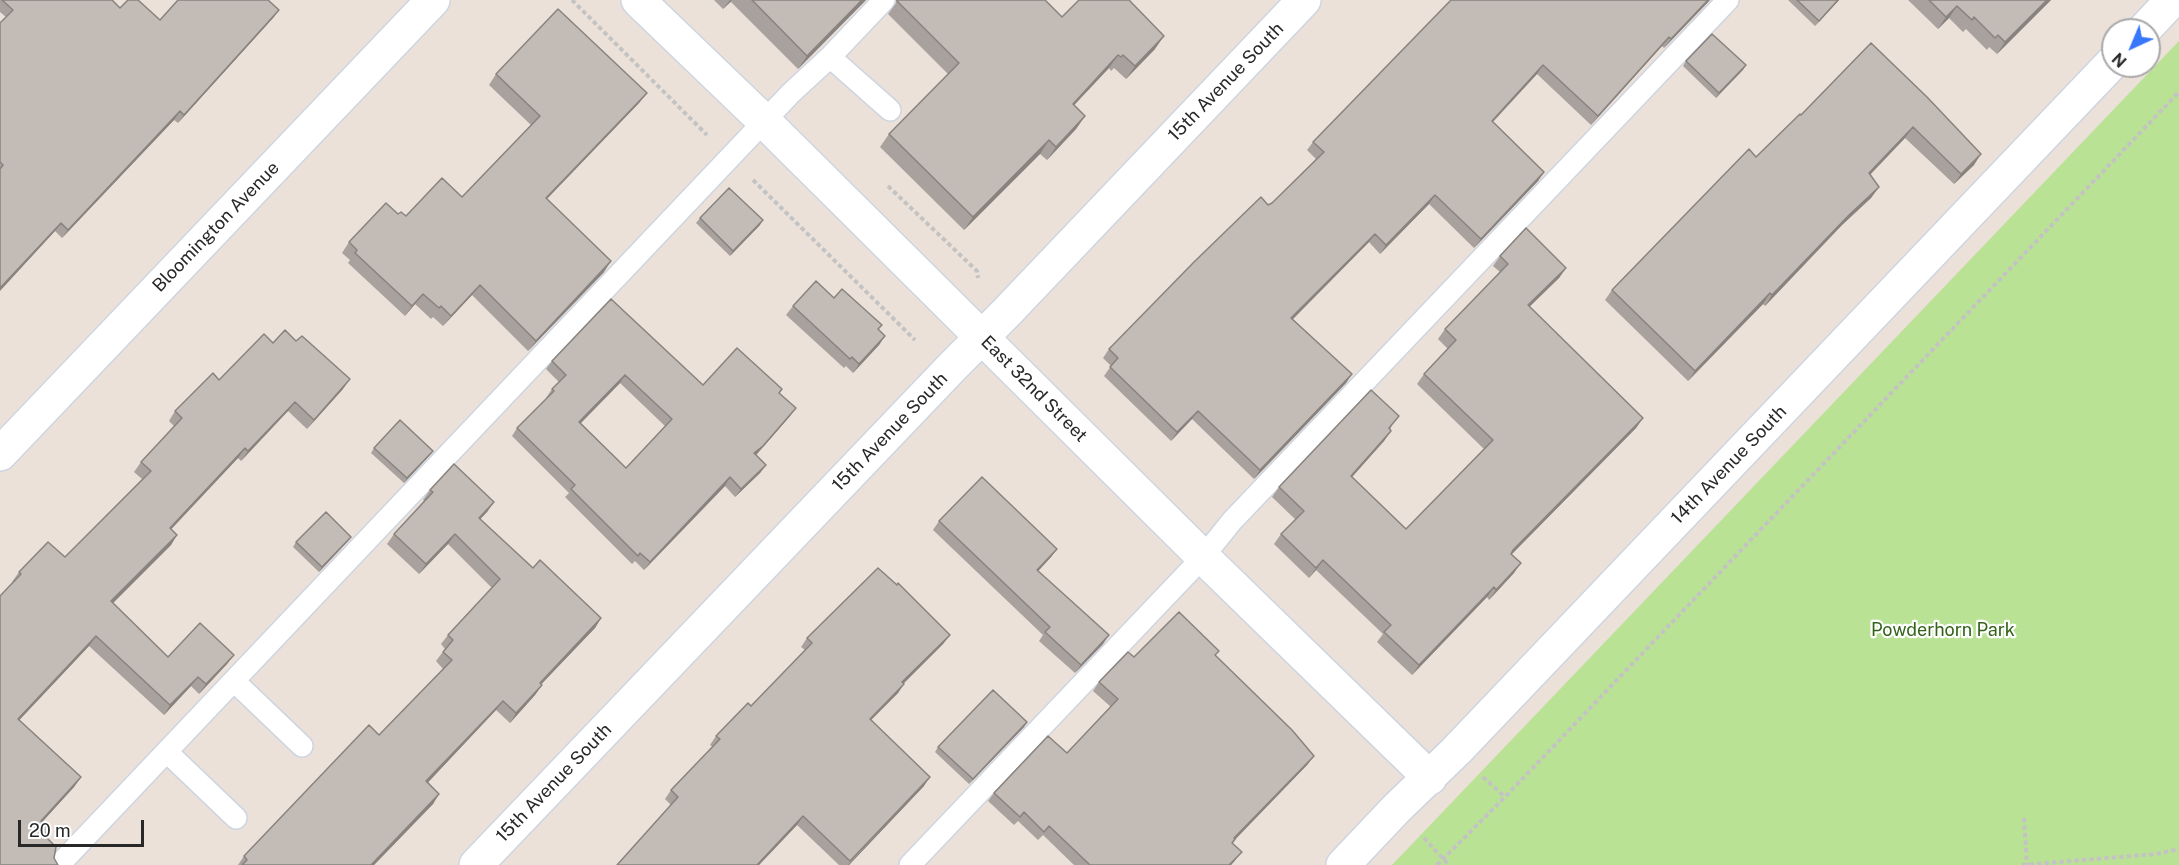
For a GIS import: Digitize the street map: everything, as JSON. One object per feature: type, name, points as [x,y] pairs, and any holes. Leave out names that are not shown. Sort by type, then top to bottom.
[{"type":"street","name":"Bloomington Avenue","points":[[0,454],[433,0]]},
{"type":"street","name":"East 32nd Street","points":[[638,0],[765,122],[1203,557],[1430,778]]},
{"type":"street","name":"15th Avenue South","points":[[476,865],[1304,0]]},
{"type":"street","points":[[2155,18],[2172,0]]},
{"type":"street","name":"14th Avenue South","points":[[1343,865],[1396,809],[1430,778],[2101,75]]},
{"type":"lane","points":[[59,865],[791,93],[830,57],[884,0]]},
{"type":"lane","points":[[910,865],[1203,557],[1232,521],[1728,0]]},
{"type":"lane","points":[[830,57],[890,110]]},
{"type":"lane","points":[[234,681],[302,746]]},
{"type":"lane","points":[[166,752],[236,818]]},
{"type":"path","points":[[1437,865],[1505,797],[2179,92]]},
{"type":"path","points":[[1483,777],[1505,797]]},
{"type":"path","points":[[2024,818],[2027,865]]},
{"type":"path","points":[[1424,838],[1449,865]]},
{"type":"path","points":[[2022,865],[2156,854],[2179,849]]},
{"type":"green space","name":"Powderhorn Park","points":[[2179,41],[2179,865],[1392,865],[2144,78],[2161,78],[2161,60]]},
{"type":"building","points":[[2,0],[112,0],[120,8],[128,0],[138,0],[160,20],[178,0],[268,0],[279,10],[184,115],[180,111],[68,230],[61,223],[0,288],[0,169],[3,165],[0,162],[0,23],[13,10]]},
{"type":"building","points":[[752,0],[862,0],[807,56]]},
{"type":"building","points":[[898,0],[1045,0],[1062,17],[1079,0],[1129,0],[1164,36],[1135,66],[1123,55],[1121,57],[1118,55],[1073,104],[1085,116],[1056,147],[1049,140],[973,217],[889,134],[959,63]]},
{"type":"building","points":[[1451,0],[1708,0],[1671,39],[1669,37],[1598,116],[1543,65],[1492,121],[1544,172],[1481,239],[1435,195],[1386,245],[1375,234],[1291,318],[1352,374],[1260,470],[1198,411],[1177,432],[1110,367],[1118,358],[1109,349],[1261,197],[1268,205],[1272,203],[1324,152],[1313,142]]},
{"type":"building","points":[[1797,0],[1838,0],[1819,21]]},
{"type":"building","points":[[1929,0],[2047,0],[2005,42],[1998,35],[1995,38],[1974,17],[1972,20],[1957,6],[1946,17]]},
{"type":"building","points":[[558,9],[647,93],[546,198],[611,261],[536,341],[480,285],[451,316],[423,294],[412,306],[355,253],[357,250],[349,242],[386,203],[398,214],[401,212],[406,216],[442,178],[462,197],[540,116],[496,74]]},
{"type":"building","points":[[1712,34],[1746,65],[1719,93],[1686,61]]},
{"type":"building","points":[[1871,43],[1981,154],[1961,174],[1913,127],[1869,173],[1879,187],[1772,295],[1770,293],[1695,371],[1612,290],[1749,149],[1756,157],[1801,115]]},
{"type":"building","points":[[729,188],[763,220],[733,251],[700,218]]},
{"type":"building","points":[[1526,228],[1566,268],[1528,305],[1643,418],[1513,550],[1511,554],[1521,563],[1496,590],[1494,587],[1419,665],[1384,632],[1391,625],[1323,560],[1316,568],[1281,534],[1304,511],[1279,487],[1371,390],[1399,416],[1389,428],[1391,431],[1351,476],[1406,529],[1493,440],[1424,374],[1456,340],[1445,329],[1508,264],[1500,256]]},
{"type":"building","points":[[816,281],[834,298],[842,289],[882,325],[878,329],[885,336],[859,364],[852,357],[850,359],[793,306]]},
{"type":"building","points":[[611,299],[703,385],[737,348],[782,389],[779,393],[796,408],[763,446],[754,453],[766,465],[741,489],[730,477],[650,562],[640,553],[638,556],[571,489],[575,485],[517,428],[554,391],[552,389],[566,375],[552,361]],"holes":[[[625,375],[672,419],[626,468],[579,422]]]},
{"type":"building","points":[[285,330],[296,341],[302,336],[350,379],[314,420],[295,402],[248,451],[245,448],[170,528],[177,535],[111,601],[168,657],[200,623],[234,655],[206,684],[198,677],[170,705],[96,636],[18,719],[81,777],[41,821],[49,829],[44,835],[56,847],[54,858],[58,865],[0,865],[0,596],[48,542],[65,557],[151,471],[141,462],[182,418],[175,411],[213,373],[219,380],[264,334],[273,343]]},
{"type":"building","points":[[400,420],[433,451],[407,478],[374,448]]},
{"type":"building","points":[[454,464],[494,502],[479,518],[533,568],[540,560],[601,618],[540,683],[542,685],[516,713],[503,701],[426,781],[439,794],[371,865],[242,865],[247,860],[244,856],[369,725],[379,735],[452,660],[443,652],[453,640],[448,635],[500,579],[455,534],[426,564],[394,534],[433,492],[430,490]]},
{"type":"building","points":[[982,477],[1057,549],[1037,570],[1109,635],[1081,665],[1045,632],[1050,627],[939,521]]},
{"type":"building","points":[[326,512],[351,537],[322,567],[296,542]]},
{"type":"building","points":[[878,568],[897,585],[898,583],[950,635],[902,682],[904,684],[870,719],[930,777],[850,861],[803,816],[757,865],[617,865],[678,797],[671,790],[720,739],[716,736],[748,703],[751,706],[812,643],[807,638]]},
{"type":"building","points":[[1179,612],[1219,651],[1215,655],[1292,730],[1314,756],[1234,838],[1232,843],[1242,852],[1229,865],[1090,865],[1049,826],[1044,832],[1024,812],[1020,817],[994,793],[1048,736],[1067,753],[1118,699],[1099,682],[1128,652],[1134,657]]},
{"type":"building","points":[[993,690],[1027,722],[973,779],[938,747]]}]
